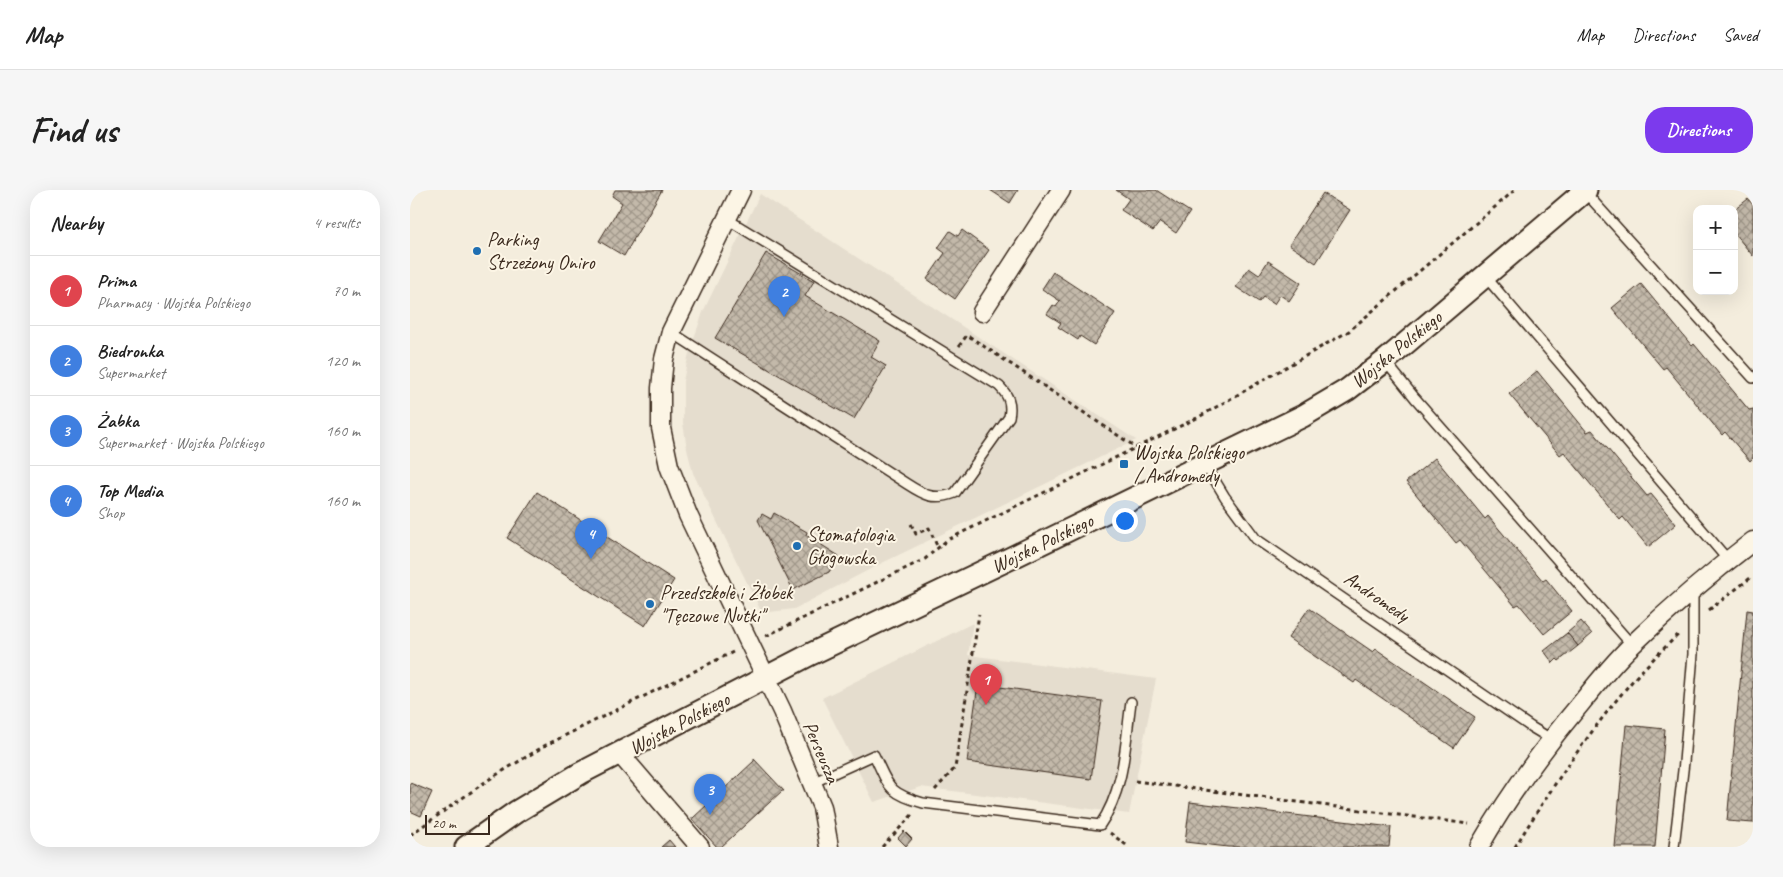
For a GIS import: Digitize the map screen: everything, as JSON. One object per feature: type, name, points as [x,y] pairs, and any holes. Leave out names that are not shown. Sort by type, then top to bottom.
[{"type":"street","name":"Perseusza","points":[[741,190],[671,332],[664,359],[660,388],[661,428],[669,466],[688,515],[782,711],[822,807],[829,847]]},
{"type":"street","points":[[982,312],[1061,190]]},
{"type":"street","name":"Wojska Polskiego","points":[[466,847],[516,812],[581,773],[811,654],[1303,416],[1347,390],[1385,361],[1585,191]]},
{"type":"street","points":[[1479,847],[1528,770],[1551,739],[1605,675],[1632,645],[1693,590],[1753,541]]},
{"type":"street","points":[[620,754],[700,847]]},
{"type":"lane","points":[[1585,191],[1753,378]]},
{"type":"lane","points":[[671,332],[907,484],[931,497],[943,497],[954,493],[1009,417],[1011,407],[1009,398],[998,386],[727,219]]},
{"type":"lane","points":[[1485,276],[1728,560]]},
{"type":"lane","points":[[1385,361],[1421,405],[1632,645]]},
{"type":"lane","name":"Andromedy","points":[[1205,463],[1225,497],[1256,539],[1551,739]]},
{"type":"lane","points":[[1674,847],[1684,762],[1693,654],[1693,590]]},
{"type":"lane","points":[[812,783],[874,755],[889,787],[904,798],[922,803],[1100,825],[1113,804],[1121,779],[1130,702]]},
{"type":"path","points":[[762,637],[925,559],[946,541],[964,531],[1197,418],[1349,331],[1516,190]]},
{"type":"path","points":[[951,356],[967,335],[1137,448]]},
{"type":"path","points":[[911,524],[916,534],[929,528],[938,548]]},
{"type":"path","points":[[1515,847],[1544,801],[1602,718],[1636,677],[1683,629],[1753,576]]},
{"type":"path","points":[[882,847],[955,768],[980,614]]},
{"type":"path","points":[[410,835],[488,780],[546,745],[734,651]]},
{"type":"path","points":[[1121,779],[1468,824]]},
{"type":"path","points":[[1100,825],[1129,847]]},
{"type":"shaded area","points":[[760,194],[1136,440],[880,564],[794,609],[762,613],[693,473],[683,423],[683,381],[689,353],[703,312]]},
{"type":"shaded area","points":[[973,623],[968,655],[1156,679],[1129,814],[921,787],[874,802],[822,698]]},
{"type":"building","points":[[615,190],[662,190],[624,256],[599,241],[622,203],[612,196]]},
{"type":"building","points":[[990,190],[1018,190],[1010,203]]},
{"type":"building","points":[[1116,190],[1156,190],[1190,212],[1176,233],[1160,222],[1153,231],[1121,210],[1129,199]]},
{"type":"building","points":[[1323,193],[1350,210],[1316,263],[1289,245]]},
{"type":"building","points":[[1748,199],[1753,205],[1753,256],[1738,238],[1738,207]]},
{"type":"building","points":[[962,230],[989,250],[955,299],[927,279],[945,253],[938,248],[950,231],[958,236]]},
{"type":"building","points":[[766,253],[814,281],[805,296],[880,341],[871,357],[886,366],[854,419],[715,338]]},
{"type":"building","points":[[1268,261],[1301,283],[1289,301],[1280,295],[1274,304],[1263,297],[1259,302],[1236,287],[1249,268],[1259,275]]},
{"type":"building","points":[[1053,272],[1115,313],[1094,345],[1080,336],[1078,340],[1058,327],[1061,323],[1047,314],[1053,305],[1056,307],[1060,301],[1042,289]]},
{"type":"building","points":[[1641,284],[1692,346],[1694,344],[1749,410],[1753,409],[1753,458],[1750,461],[1725,432],[1722,435],[1666,367],[1663,369],[1612,308]]},
{"type":"building","points":[[1537,371],[1587,432],[1592,430],[1647,496],[1651,494],[1676,524],[1648,547],[1623,517],[1620,520],[1564,452],[1560,455],[1509,394]]},
{"type":"building","points":[[1435,458],[1485,519],[1488,516],[1543,581],[1546,579],[1572,611],[1544,634],[1519,604],[1515,606],[1460,540],[1456,543],[1406,482]]},
{"type":"building","points":[[537,492],[674,580],[645,626],[507,538]]},
{"type":"building","name":"Stomatologia Głogowska","points":[[774,513],[807,532],[806,535],[839,556],[829,572],[793,590],[758,520],[762,514],[771,519]]},
{"type":"building","points":[[1309,608],[1373,652],[1376,649],[1475,717],[1454,748],[1356,680],[1354,683],[1288,638]]},
{"type":"building","points":[[1747,610],[1753,611],[1753,823],[1727,821]]},
{"type":"building","points":[[1581,621],[1592,634],[1578,646],[1567,633]]},
{"type":"building","points":[[1567,633],[1578,646],[1559,661],[1557,659],[1553,663],[1544,651]]},
{"type":"building","points":[[978,684],[1102,701],[1091,779],[967,762]]},
{"type":"building","points":[[1626,725],[1665,729],[1655,847],[1615,847]]},
{"type":"building","points":[[754,759],[784,791],[721,847],[717,847],[691,818]]},
{"type":"building","points":[[410,783],[432,792],[421,816],[410,811]]},
{"type":"building","points":[[1190,802],[1391,827],[1389,847],[1228,847],[1185,842]]},
{"type":"building","points":[[904,831],[912,839],[906,846],[898,838]]},
{"type":"building","points":[[669,840],[675,847],[661,847]]},
{"type":"place","name":"Parking Strzeżony Oniro","points":[[477,251]]},
{"type":"place","name":"Biedronka","points":[[784,317]]},
{"type":"place","name":"Wojska Polskiego / Andromedy","points":[[1124,464]]},
{"type":"place","name":"Stomatologia Głogowska","points":[[797,546]]},
{"type":"place","name":"Top Media","points":[[591,559]]},
{"type":"place","name":"Przedszkole i Żłobek \"Tęczowe Nutki\"","points":[[650,604]]},
{"type":"place","name":"Prima","points":[[986,705]]},
{"type":"place","name":"Żabka","points":[[710,815]]}]
